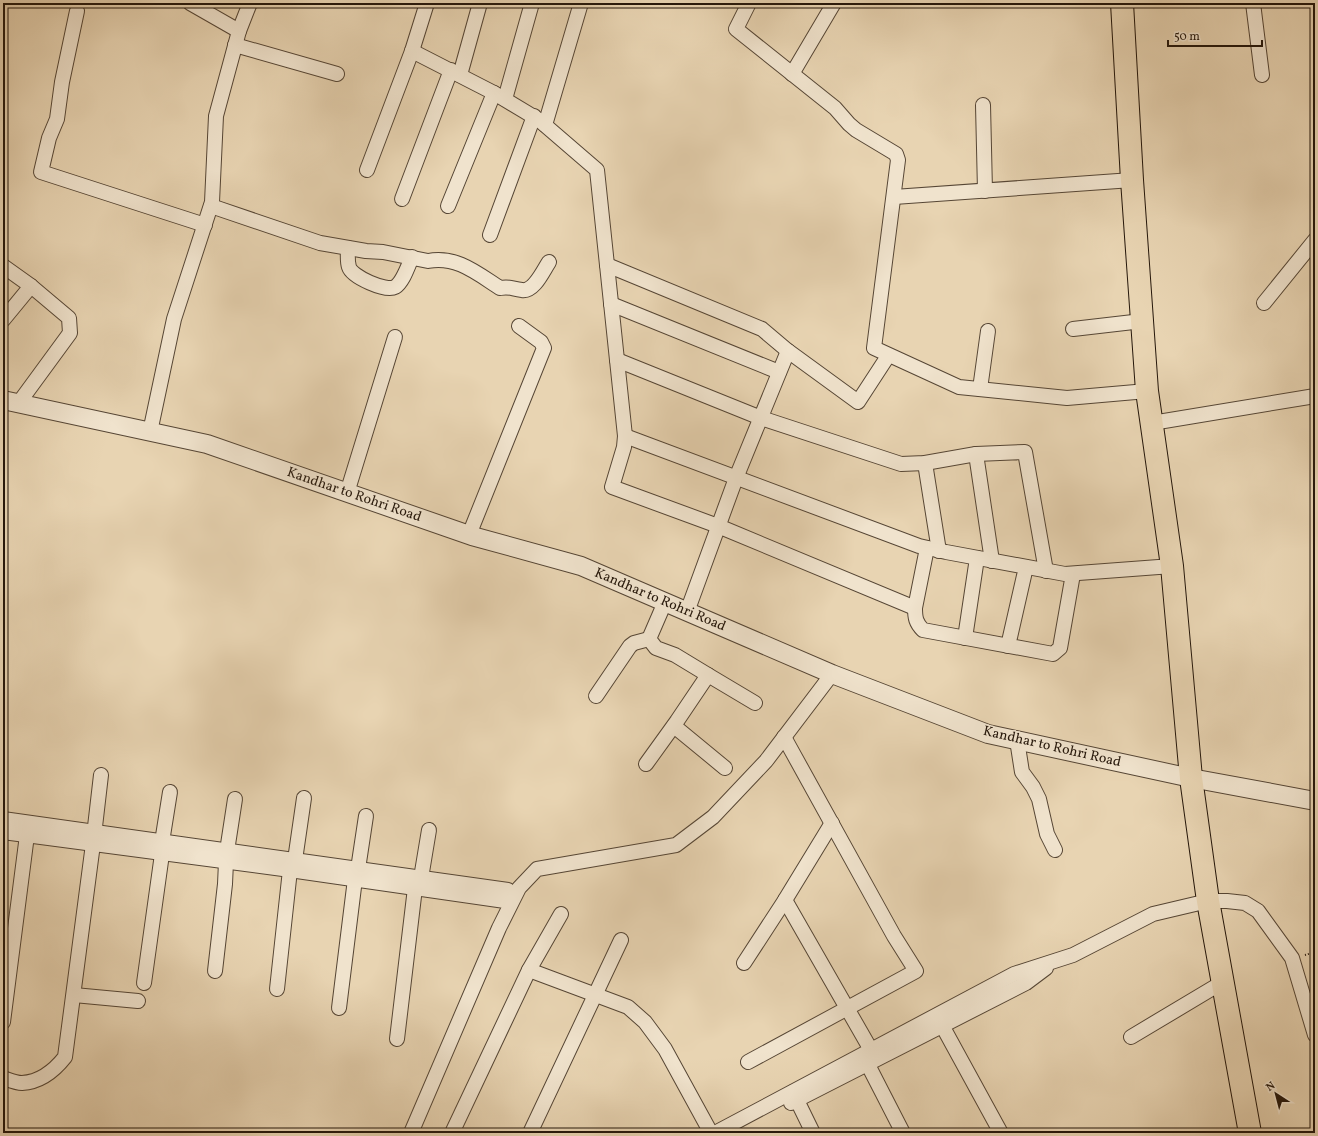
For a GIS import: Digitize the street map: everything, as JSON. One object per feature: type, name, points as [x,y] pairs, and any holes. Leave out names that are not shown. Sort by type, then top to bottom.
[{"type":"main road","points":[[1122,3],[1132,180],[1147,391],[1172,566],[1191,778],[1208,901],[1250,1133]]},
{"type":"street","points":[[190,3],[239,31]]},
{"type":"street","points":[[150,432],[174,320],[211,206],[216,116],[239,31],[250,3]]},
{"type":"street","points":[[367,170],[412,51],[427,3]]},
{"type":"street","points":[[402,199],[455,72],[480,3]]},
{"type":"street","points":[[448,206],[499,96],[532,3]]},
{"type":"street","points":[[490,235],[539,120],[581,3]]},
{"type":"street","points":[[749,3],[736,29],[835,108],[849,124],[896,154],[898,160],[894,197],[874,348],[888,356],[959,387],[1067,398],[1147,391]]},
{"type":"street","points":[[792,74],[834,3]]},
{"type":"street","points":[[1253,3],[1262,75]]},
{"type":"street","points":[[78,11],[62,82],[57,119],[49,138],[41,172],[205,225]]},
{"type":"street","points":[[235,45],[337,74]]},
{"type":"street","points":[[412,51],[455,72],[539,120],[597,170],[625,436],[624,447],[612,487],[718,526],[915,608]]},
{"type":"street","points":[[983,105],[985,191]]},
{"type":"street","points":[[894,197],[1132,180]]},
{"type":"street","points":[[211,206],[320,242],[428,261],[448,260],[465,267],[500,288],[508,286],[521,290],[528,290],[549,262]]},
{"type":"street","points":[[1264,303],[1315,240]]},
{"type":"street","points":[[348,248],[349,267],[353,274],[361,279],[389,289],[395,287],[400,282],[412,257]]},
{"type":"street","points":[[607,265],[762,329],[788,351],[858,402],[888,356]]},
{"type":"street","points":[[3,266],[31,286],[68,318],[70,334],[11,402]]},
{"type":"street","points":[[3,320],[31,286]]},
{"type":"street","points":[[611,304],[779,372]]},
{"type":"street","points":[[1073,329],[1142,321]]},
{"type":"street","points":[[469,535],[544,348],[541,342],[519,326]]},
{"type":"street","points":[[980,389],[988,331]]},
{"type":"street","points":[[347,493],[395,337]]},
{"type":"street","points":[[687,612],[736,478],[788,351]]},
{"type":"street","points":[[617,360],[760,418],[900,464],[926,463],[976,454],[1025,452],[1046,571]]},
{"type":"street","points":[[1152,423],[1315,396]]},
{"type":"street","name":"Kandhar to Rohri Road","points":[[11,402],[207,444],[469,535],[581,566],[832,674],[988,734],[1191,778],[1315,801]]},
{"type":"street","points":[[625,436],[933,549],[1026,568],[1065,574],[1172,566]]},
{"type":"street","points":[[976,454],[992,561]]},
{"type":"street","points":[[926,463],[933,549],[915,608],[915,618],[923,630],[1053,654],[1060,648],[1073,574]]},
{"type":"street","points":[[965,638],[977,558]]},
{"type":"street","points":[[1008,646],[1026,568]]},
{"type":"street","points":[[596,696],[630,646],[649,639],[665,602]]},
{"type":"street","points":[[649,639],[656,648],[675,654],[756,703]]},
{"type":"street","points":[[411,1133],[499,928],[519,888],[537,869],[676,845],[713,817],[766,761],[832,674]]},
{"type":"street","points":[[646,764],[674,726],[708,675]]},
{"type":"street","points":[[674,726],[725,768]]},
{"type":"street","points":[[748,1062],[847,1007],[916,971],[894,936],[849,856],[784,736]]},
{"type":"street","points":[[1017,740],[1022,772],[1033,787],[1039,799],[1046,834],[1055,850]]},
{"type":"street","points":[[3,1078],[21,1083],[42,1078],[59,1065],[65,1057],[101,775]]},
{"type":"street","points":[[144,983],[170,792]]},
{"type":"street","points":[[277,989],[292,865],[304,798]]},
{"type":"street","points":[[215,971],[225,884],[226,856],[235,799]]},
{"type":"street","points":[[339,1008],[356,874],[366,816]]},
{"type":"street","points":[[3,819],[94,838],[418,883],[505,901],[508,890],[418,883]]},
{"type":"street","points":[[744,963],[832,823]]},
{"type":"street","points":[[397,1039],[418,883],[429,830]]},
{"type":"street","points":[[3,832],[27,835],[94,838]]},
{"type":"street","points":[[3,1022],[27,835]]},
{"type":"street","points":[[785,900],[847,1007],[867,1056],[903,1133]]},
{"type":"street","points":[[734,1133],[795,1096],[867,1056],[939,1021],[1014,974],[1073,955],[1153,914],[1208,901],[1245,903],[1258,911],[1292,958],[1315,1035]]},
{"type":"street","points":[[452,1133],[529,970],[561,914]]},
{"type":"street","points":[[530,1133],[621,940]]},
{"type":"street","points":[[529,970],[628,1007],[646,1022],[665,1050],[711,1133]]},
{"type":"street","points":[[1131,1037],[1223,982]]},
{"type":"street","points":[[74,995],[138,1001]]},
{"type":"street","points":[[939,1021],[1001,1133]]},
{"type":"street","points":[[715,1133],[795,1096]]},
{"type":"street","points":[[795,1096],[813,1133]]}]
